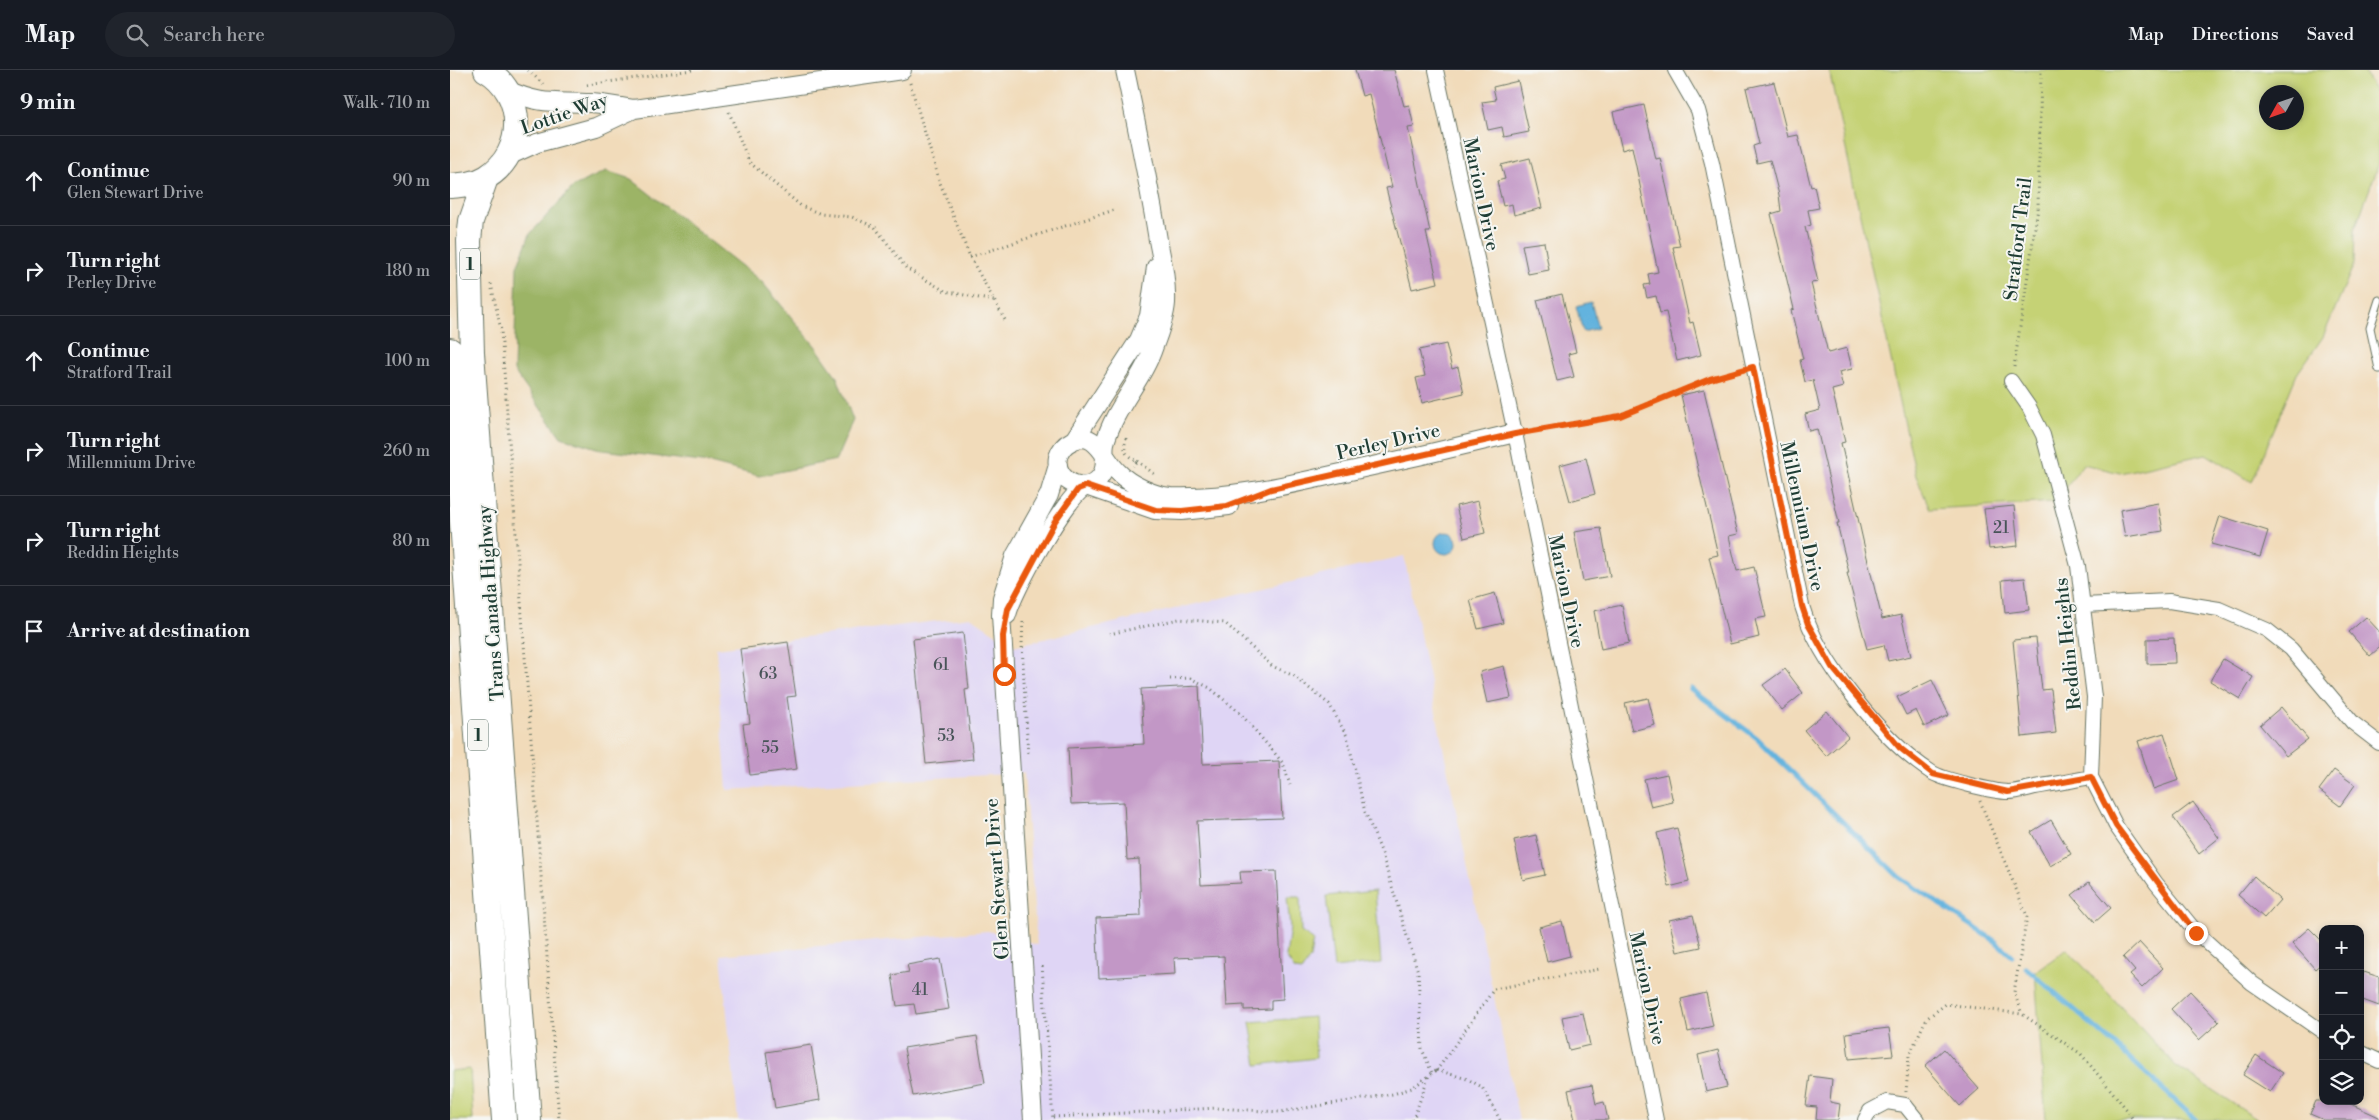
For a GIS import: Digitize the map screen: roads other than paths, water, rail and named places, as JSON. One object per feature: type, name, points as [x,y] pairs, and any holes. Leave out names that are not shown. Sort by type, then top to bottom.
[{"type":"highway","points":[[450,186],[468,185],[486,178],[499,168],[508,156],[514,143],[516,123],[513,102],[499,80],[486,70]]},
{"type":"highway","name":"Trans Canada Highway","points":[[486,178],[478,198],[470,231],[472,353],[529,1120]]},
{"type":"highway","name":"Trans Canada Highway","points":[[450,350],[504,1120]]},
{"type":"street","points":[[1125,70],[1152,195],[1158,242],[1166,276],[1166,306],[1154,347],[1141,377],[1117,417],[1105,444],[1103,471],[1094,483],[1086,486],[1071,484],[1064,479],[1058,465],[1061,450],[1074,440],[1139,340],[1149,316],[1158,242]]},
{"type":"street","name":"Marion Drive","points":[[1436,70],[1515,434],[1656,1120]]},
{"type":"street","name":"Millennium Drive","points":[[1675,70],[1698,110],[1712,162],[1753,367],[1808,624],[1832,667],[1900,748],[1933,774],[2008,792],[2091,777]]},
{"type":"street","name":"Lottie Way","points":[[507,90],[524,98],[550,104],[592,103],[634,109],[905,74]]},
{"type":"street","name":"Lottie Way","points":[[508,156],[537,143],[596,127],[634,109]]},
{"type":"street","name":"Reddin Heights","points":[[2012,381],[2029,407],[2043,435],[2078,566],[2094,697],[2091,777],[2116,826],[2196,933],[2252,983],[2319,1029]]},
{"type":"street","name":"Perley Drive","points":[[1105,452],[1118,472],[1137,486],[1168,497],[1222,496],[1271,489],[1515,434]]},
{"type":"street","points":[[1074,440],[1089,440],[1105,452]]},
{"type":"street","name":"Glen Stewart Drive","points":[[1033,1120],[1001,615],[1002,598],[1015,556],[1049,495],[1058,465]]},
{"type":"street","name":"Perley Drive","points":[[1086,486],[1156,510],[1182,511],[1227,506],[1271,489]]},
{"type":"street","name":"Glen Stewart Drive","points":[[1003,636],[1008,609],[1055,521],[1078,489],[1086,486]]},
{"type":"street","points":[[2084,605],[2170,601],[2219,609],[2267,630],[2291,649],[2354,723],[2379,743]]},
{"type":"street","points":[[2364,1054],[2379,1061]]},
{"type":"street","points":[[1865,1120],[1870,1111],[1887,1102],[1905,1105],[1917,1120]]},
{"type":"lane","points":[[2379,300],[2370,328],[2379,370]]},
{"type":"water","points":[[1591,302],[1598,328],[1583,332],[1576,306]]},
{"type":"water","points":[[1446,532],[1454,535],[1457,543],[1454,551],[1446,554],[1438,551],[1435,543],[1438,535]]},
{"type":"waterway","points":[[1691,689],[1757,738],[1899,877],[1995,941],[2012,956]]},
{"type":"waterway","points":[[2026,968],[2112,1042],[2196,1120]]}]
